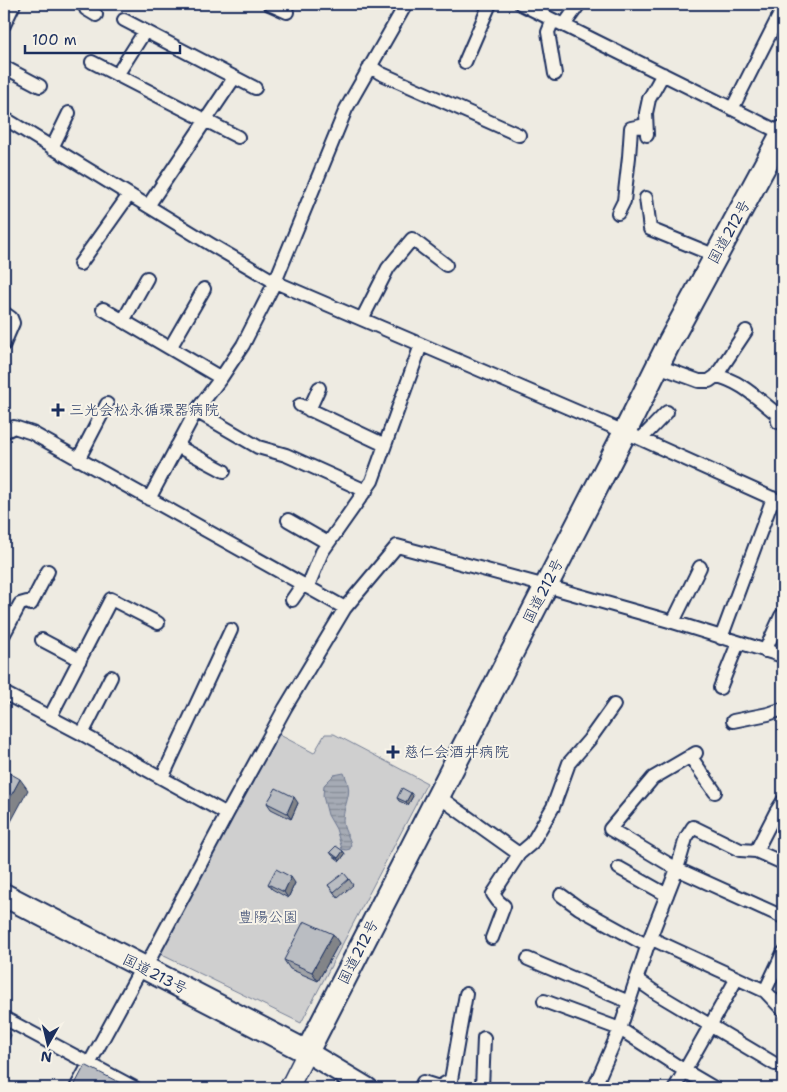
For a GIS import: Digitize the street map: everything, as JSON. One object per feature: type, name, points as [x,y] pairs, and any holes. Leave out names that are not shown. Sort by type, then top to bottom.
[{"type":"highway","name":"国道212号","points":[[307,1052],[546,586],[633,436],[658,366],[669,343],[783,133]]},
{"type":"highway","name":"国道213号","points":[[4,895],[307,1052]]},
{"type":"main road","points":[[307,1052],[367,1088]]},
{"type":"street","points":[[4,25],[14,4]]},
{"type":"street","points":[[270,4],[287,12]]},
{"type":"street","points":[[149,499],[196,411],[243,345],[275,282],[346,109],[406,4]]},
{"type":"street","points":[[464,62],[490,4]]},
{"type":"street","points":[[521,4],[783,133]]},
{"type":"street","points":[[555,74],[548,32],[579,4]]},
{"type":"street","points":[[732,109],[783,8]]},
{"type":"street","points":[[124,20],[256,88]]},
{"type":"street","points":[[117,75],[145,31]]},
{"type":"street","points":[[92,62],[238,137]]},
{"type":"street","points":[[370,66],[380,73],[519,135]]},
{"type":"street","points":[[4,68],[40,86]]},
{"type":"street","points":[[618,213],[624,201],[630,128],[646,130],[646,112],[649,99],[663,74]]},
{"type":"street","points":[[148,206],[234,78]]},
{"type":"street","points":[[52,148],[69,113]]},
{"type":"street","points":[[4,118],[275,282],[633,436],[778,501],[721,638]]},
{"type":"street","points":[[80,264],[129,194]]},
{"type":"street","points":[[646,198],[650,229],[716,256]]},
{"type":"street","points":[[362,319],[388,268],[412,239],[446,265]]},
{"type":"street","points":[[123,321],[147,278]]},
{"type":"street","points":[[170,348],[204,289]]},
{"type":"street","points":[[103,309],[221,378]]},
{"type":"street","points":[[4,313],[13,323],[4,344]]},
{"type":"street","points":[[658,366],[700,381],[709,381],[716,376],[746,331]]},
{"type":"street","points":[[292,600],[305,585],[322,552],[372,481],[421,345]]},
{"type":"street","points":[[716,376],[746,389],[777,414],[778,422]]},
{"type":"street","points":[[319,388],[305,407],[385,445]]},
{"type":"street","points":[[78,460],[107,404]]},
{"type":"street","points":[[196,411],[258,446],[286,454],[366,490]]},
{"type":"street","points":[[633,436],[667,412]]},
{"type":"street","points":[[4,432],[14,427],[32,433],[345,608]]},
{"type":"street","points":[[177,446],[224,471]]},
{"type":"street","points":[[288,520],[328,543]]},
{"type":"street","points":[[76,1088],[286,708],[345,608],[397,546],[673,622],[783,656]]},
{"type":"street","points":[[673,622],[700,567]]},
{"type":"street","points":[[4,634],[20,604],[27,602],[31,604],[48,572]]},
{"type":"street","points":[[50,717],[111,599],[158,624]]},
{"type":"street","points":[[765,651],[781,616]]},
{"type":"street","points":[[162,778],[231,630]]},
{"type":"street","points":[[42,640],[80,660]]},
{"type":"street","points":[[720,688],[738,643]]},
{"type":"street","points":[[82,734],[111,677]]},
{"type":"street","points":[[4,693],[227,814]]},
{"type":"street","points":[[492,938],[504,906],[493,894],[519,854],[532,843],[553,807],[569,762],[589,740],[614,704]]},
{"type":"street","points":[[733,722],[783,709]]},
{"type":"street","points":[[715,792],[693,754],[653,778],[610,829],[677,868],[783,917]]},
{"type":"street","points":[[438,796],[519,854]]},
{"type":"street","points":[[756,851],[783,801]]},
{"type":"street","points":[[594,1088],[620,1029],[686,838],[693,827],[740,850],[756,851],[783,864]]},
{"type":"street","points":[[619,868],[667,895]]},
{"type":"street","points":[[561,895],[579,908],[649,942],[765,991],[783,1010]]},
{"type":"street","points":[[765,991],[779,973],[783,953]]},
{"type":"street","points":[[528,959],[629,1002]]},
{"type":"street","points":[[675,1088],[738,978]]},
{"type":"street","points":[[636,979],[656,994],[775,1064]]},
{"type":"street","points":[[420,1088],[423,1082],[439,1087],[451,1080],[466,994]]},
{"type":"street","points":[[544,1000],[620,1029],[714,1088]]},
{"type":"street","points":[[4,1018],[135,1088]]},
{"type":"street","points":[[482,1088],[484,1038]]},
{"type":"street","points":[[289,1088],[307,1052]]},
{"type":"green space","name":"豊陽公園","points":[[278,734],[314,753],[325,734],[334,734],[427,783],[301,1023],[158,953]]},
{"type":"shaded area","points":[[344,773],[349,790],[343,823],[351,846],[350,849],[346,850],[342,849],[336,829],[328,815],[323,796],[324,785],[334,775]]},
{"type":"building","points":[[4,770],[20,779],[4,809]]},
{"type":"building","points":[[276,788],[294,797],[287,813],[267,803]]},
{"type":"building","points":[[402,788],[411,793],[406,802],[397,798]]},
{"type":"building","points":[[336,846],[343,851],[338,858],[330,852]]},
{"type":"building","points":[[276,869],[291,877],[284,892],[268,884]]},
{"type":"building","points":[[344,873],[349,879],[334,892],[328,885]]},
{"type":"building","points":[[304,921],[333,934],[312,972],[284,960]]},
{"type":"building","points":[[85,1065],[130,1088],[73,1088]]},
{"type":"place","name":"三光会松永循環器病院","points":[[58,410]]},
{"type":"place","name":"慈仁会酒井病院","points":[[393,752]]}]
